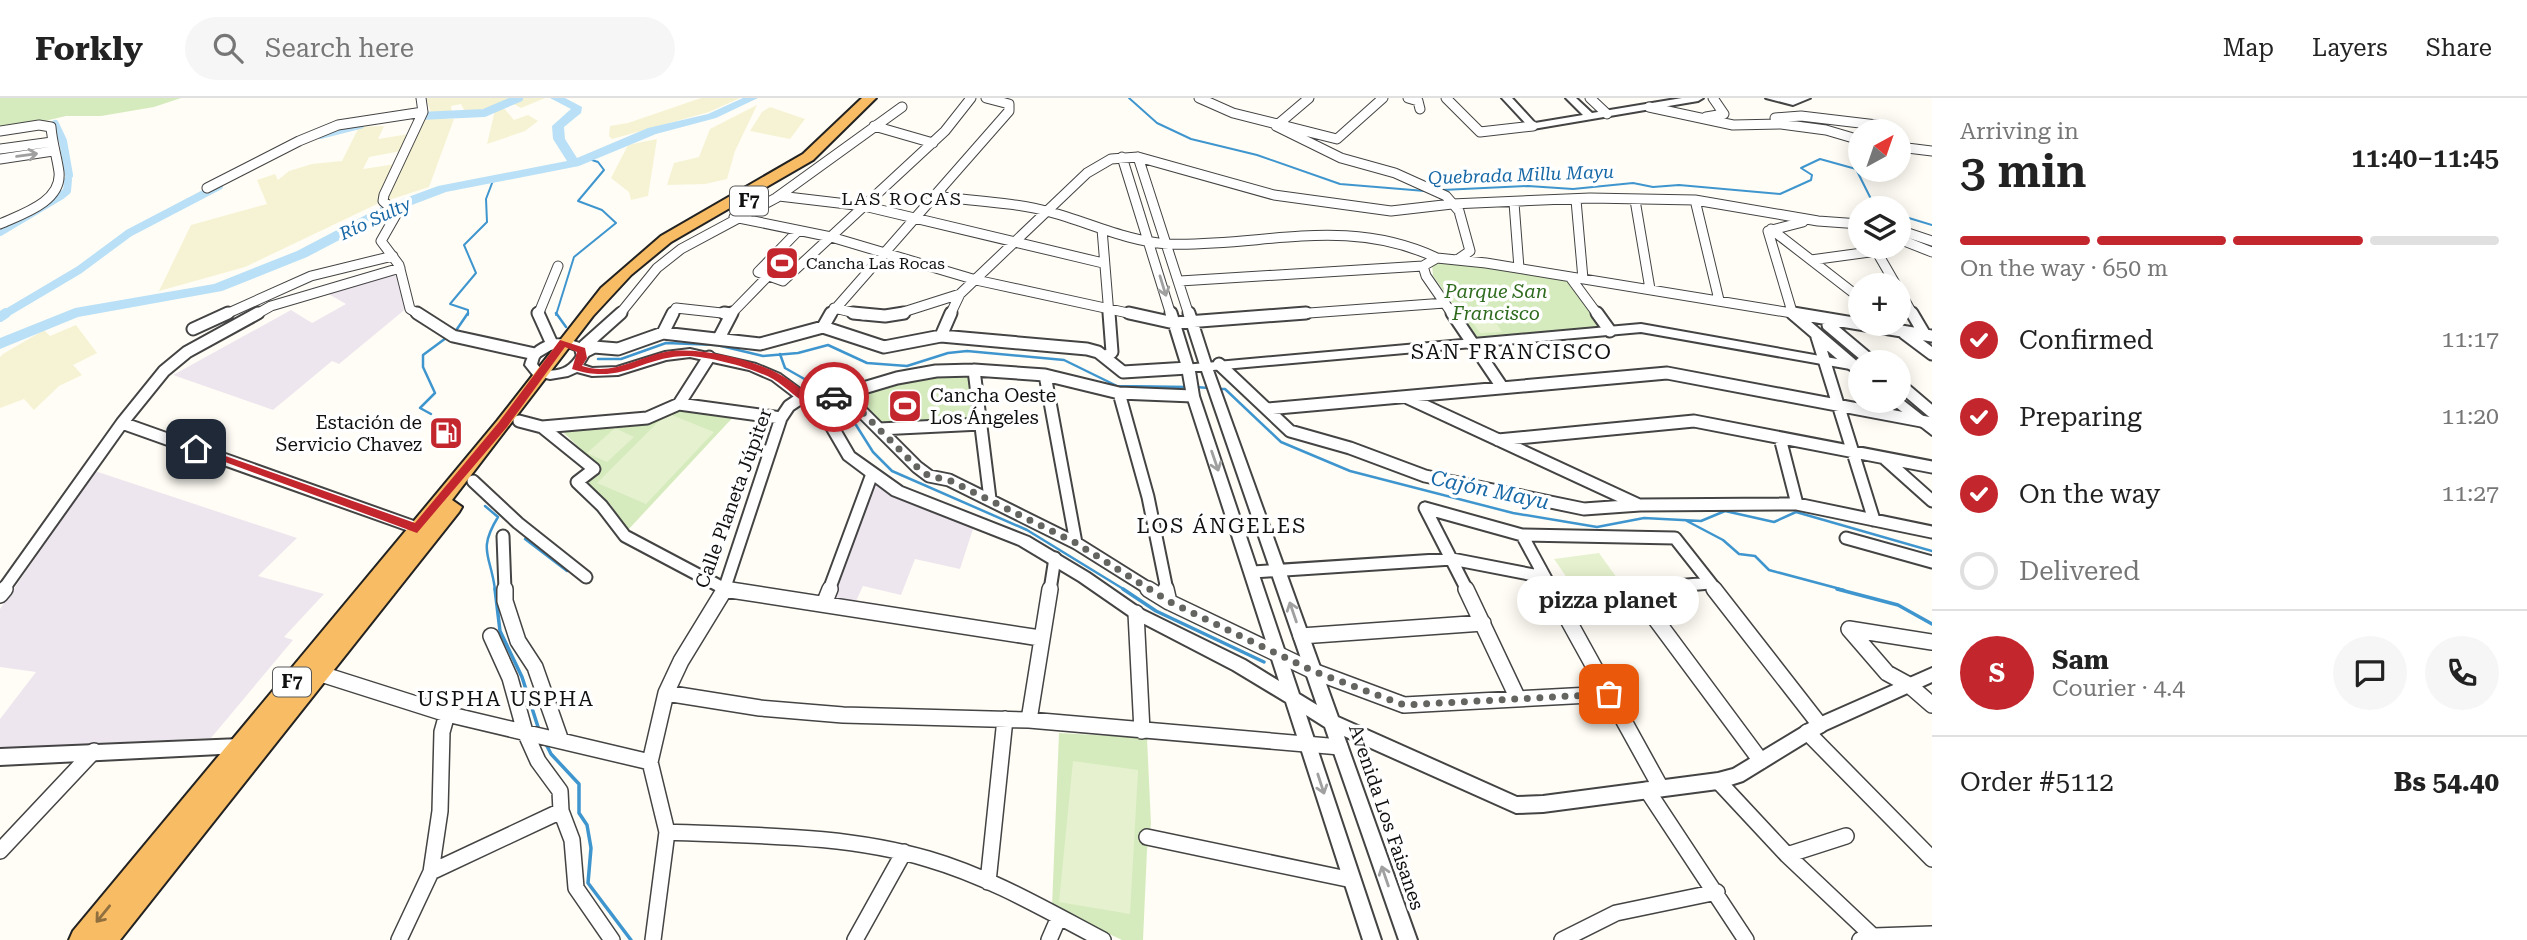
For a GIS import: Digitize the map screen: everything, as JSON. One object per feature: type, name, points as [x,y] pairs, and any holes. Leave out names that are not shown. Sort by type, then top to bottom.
[{"type":"highway","name":"F7","points":[[570,347],[617,281],[646,254],[695,221],[808,157],[870,98]]},
{"type":"highway","name":"F7","points":[[82,940],[417,528],[570,347],[631,281],[677,242],[809,166],[883,98]]},
{"type":"highway","name":"F7","points":[[104,940],[473,481],[519,421],[547,375]]},
{"type":"street","points":[[421,98],[423,112],[383,201],[392,207],[396,218],[381,242],[400,268],[410,309],[448,334],[535,354],[570,347],[601,336],[634,294],[670,257],[734,217],[779,196],[829,163],[902,107]]},
{"type":"street","points":[[798,231],[757,270],[783,281],[916,154],[933,143],[971,98]]},
{"type":"street","points":[[823,327],[834,308],[1009,111],[1009,104],[986,98]]},
{"type":"street","points":[[1199,98],[1276,126],[1354,163],[1387,171],[1433,188],[1459,211],[1470,251],[1457,260]]},
{"type":"street","points":[[1217,103],[1231,98]]},
{"type":"street","points":[[1276,126],[1309,98]]},
{"type":"street","points":[[1276,126],[1337,139],[1384,98]]},
{"type":"street","points":[[1408,98],[1418,101],[1420,109]]},
{"type":"street","points":[[1446,98],[1472,127],[1480,132],[1590,117],[1654,103],[1698,98]]},
{"type":"street","points":[[1507,98],[1533,125]]},
{"type":"street","points":[[1571,98],[1590,117]]},
{"type":"street","points":[[1590,98],[1607,114]]},
{"type":"street","points":[[1713,98],[1724,112],[1716,117]]},
{"type":"street","points":[[1771,98],[1793,102],[1805,98]]},
{"type":"street","points":[[1654,103],[1689,116],[1733,125],[1782,124],[1814,128],[1848,137]]},
{"type":"street","points":[[207,188],[299,141],[338,125],[423,112]]},
{"type":"street","points":[[1689,116],[1742,122],[1801,116],[1848,122]]},
{"type":"street","points":[[0,131],[47,125],[51,127],[60,173],[58,188],[51,196],[0,224]]},
{"type":"street","points":[[874,126],[933,143]]},
{"type":"street","points":[[0,149],[53,146]]},
{"type":"street","points":[[0,159],[53,146]]},
{"type":"street","points":[[1911,148],[1932,151]]},
{"type":"street","points":[[1122,157],[1188,368],[1192,390],[1372,940]]},
{"type":"street","points":[[834,308],[887,319],[960,294],[1087,173],[1103,162],[1122,157],[1138,157],[1274,195],[1391,211],[1452,204],[1695,200],[1818,221],[1848,223]]},
{"type":"street","points":[[1138,157],[1192,322],[1212,365],[1290,431],[1350,447],[1425,475],[1584,509],[1640,505],[1797,504],[1932,532]]},
{"type":"street","points":[[779,196],[864,206],[1103,263]]},
{"type":"street","points":[[934,196],[1048,211],[1102,229],[1167,244],[1341,233],[1420,250],[1437,258],[1519,268],[1719,300],[1828,324],[1913,339],[1930,338]]},
{"type":"street","points":[[1576,200],[1583,279]]},
{"type":"street","points":[[1635,200],[1650,289]]},
{"type":"street","points":[[1695,200],[1719,300]]},
{"type":"street","points":[[1514,203],[1519,268]]},
{"type":"street","points":[[734,217],[831,237],[976,280],[1174,323],[1445,303]]},
{"type":"street","points":[[1771,229],[1818,221]]},
{"type":"street","points":[[1102,229],[1112,352],[1106,357]]},
{"type":"street","points":[[1771,229],[1848,289]]},
{"type":"street","points":[[1771,229],[1768,235],[1793,315],[1848,362]]},
{"type":"street","points":[[1911,234],[1932,241]]},
{"type":"street","points":[[1911,244],[1932,252]]},
{"type":"street","points":[[1811,260],[1848,254]]},
{"type":"street","points":[[193,329],[311,276],[393,256]]},
{"type":"street","points":[[1180,281],[1423,266],[1437,258]]},
{"type":"street","points":[[558,266],[538,314],[570,347],[576,367]]},
{"type":"street","points":[[1423,266],[1502,387]]},
{"type":"street","points":[[0,595],[122,423],[164,371],[187,352],[240,320],[307,293],[400,268]]},
{"type":"street","points":[[719,338],[731,314],[768,276]]},
{"type":"street","points":[[1570,277],[1610,331]]},
{"type":"street","points":[[942,335],[960,294]]},
{"type":"street","points":[[663,333],[676,308],[731,314]]},
{"type":"street","points":[[1911,308],[1930,338]]},
{"type":"street","points":[[1793,315],[1848,323]]},
{"type":"street","points":[[1828,324],[1858,350]]},
{"type":"street","points":[[570,347],[618,349],[663,333],[770,343],[811,328],[823,327],[884,347],[942,335],[1087,349],[1106,357],[1123,372],[1652,329],[1848,367]]},
{"type":"street","points":[[1911,333],[1930,338]]},
{"type":"street","points":[[1817,336],[1874,520]]},
{"type":"street","points":[[1909,336],[1932,354]]},
{"type":"street","points":[[535,354],[531,365],[547,375],[576,367],[603,373],[626,369],[677,353],[709,357],[764,372],[809,400],[824,413],[849,456],[897,491],[1024,541],[1055,558],[1136,612],[1239,665],[1331,722],[1516,805],[1543,804],[1718,781],[1737,776],[1814,729],[1932,675]]},
{"type":"street","points":[[679,404],[709,357]]},
{"type":"street","name":"Avenida Los Faisanes","points":[[1212,365],[1214,390],[1408,940]]},
{"type":"street","points":[[809,400],[844,394],[910,376],[974,370],[1045,375],[1119,393],[1214,390]]},
{"type":"street","points":[[974,370],[990,499]]},
{"type":"street","points":[[1267,409],[1667,373],[1926,421]]},
{"type":"street","points":[[1045,375],[1076,543]]},
{"type":"street","points":[[1119,393],[1149,497],[1170,602]]},
{"type":"street","points":[[844,394],[929,476],[949,480],[990,499],[1076,543],[1170,602],[1313,671],[1404,705],[1609,694]]},
{"type":"street","points":[[1911,394],[1932,412]]},
{"type":"street","points":[[1406,397],[1640,505]]},
{"type":"street","name":"Calle Planeta Júpiter","points":[[653,940],[667,832],[650,762],[666,693],[681,661],[725,589],[781,418],[789,407],[809,400]]},
{"type":"street","points":[[519,421],[542,427],[647,418],[679,404],[781,418]]},
{"type":"street","points":[[1911,411],[1926,421],[1932,430]]},
{"type":"street","points":[[1498,440],[1694,421],[1932,467]]},
{"type":"street","points":[[122,423],[417,528]]},
{"type":"street","points":[[879,429],[981,424]]},
{"type":"street","points":[[542,427],[594,469],[577,482],[602,506],[625,536],[725,589],[1040,638]]},
{"type":"street","points":[[1780,438],[1797,504]]},
{"type":"street","points":[[1883,458],[1932,501]]},
{"type":"street","points":[[824,604],[872,474]]},
{"type":"street","points":[[473,481],[518,523],[586,577]]},
{"type":"street","points":[[1518,699],[1425,508],[1522,536],[1675,538],[1814,729],[1932,859]]},
{"type":"street","points":[[503,536],[505,601],[518,641],[535,667],[561,741]]},
{"type":"street","points":[[1522,536],[1609,694],[1654,789],[1746,940]]},
{"type":"street","points":[[1846,538],[1932,562]]},
{"type":"street","points":[[1029,720],[1040,638],[1055,558]]},
{"type":"street","points":[[1253,572],[1452,559],[1544,577]]},
{"type":"street","points":[[1556,597],[1710,583]]},
{"type":"street","points":[[1634,590],[1761,761]]},
{"type":"street","points":[[1136,612],[1142,730]]},
{"type":"street","points":[[1301,636],[1483,623]]},
{"type":"street","points":[[1932,642],[1849,629],[1887,673],[1909,685],[1932,705]]},
{"type":"street","points":[[491,636],[510,678],[526,732],[538,761],[560,791],[561,811],[572,840],[576,888],[612,940]]},
{"type":"street","points":[[318,673],[447,713],[650,762]]},
{"type":"street","points":[[666,693],[760,708],[843,715],[1029,720],[1340,747]]},
{"type":"street","points":[[400,940],[431,872],[440,811],[442,732],[447,713]]},
{"type":"street","points":[[988,882],[1005,719]]},
{"type":"street","points":[[0,757],[240,746]]},
{"type":"street","points":[[0,851],[94,751]]},
{"type":"street","points":[[1718,781],[1870,939],[1932,934]]},
{"type":"street","points":[[431,872],[561,811]]},
{"type":"street","points":[[667,832],[866,845],[904,852],[988,882],[1103,940]]},
{"type":"street","points":[[1787,855],[1846,836]]},
{"type":"street","points":[[1147,837],[1352,880]]},
{"type":"street","points":[[855,940],[904,852]]},
{"type":"street","points":[[1562,940],[1587,922],[1614,913],[1717,892]]},
{"type":"street","points":[[1049,940],[1059,917]]},
{"type":"shaded area","points":[[426,98],[545,98],[521,108],[512,103],[515,100],[466,114],[461,104],[451,106],[452,115],[431,113]]},
{"type":"shaded area","points":[[701,98],[740,98],[709,112],[612,139],[609,136],[610,126],[628,123]]},
{"type":"shaded area","points":[[757,105],[735,151],[727,179],[705,184],[667,185],[674,163],[699,157],[710,129]]},
{"type":"shaded area","points":[[503,107],[514,120],[528,115],[538,121],[525,131],[487,144],[495,110]]},
{"type":"shaded area","points":[[770,107],[805,119],[790,139],[750,131],[762,112]]},
{"type":"shaded area","points":[[423,118],[454,119],[429,187],[389,200],[389,192]]},
{"type":"shaded area","points":[[384,126],[378,139],[409,134],[401,151],[369,157],[363,169],[396,164],[377,204],[245,267],[159,291],[191,225],[267,204],[257,180],[275,174],[278,180],[289,171],[312,164],[342,161],[359,127]]},
{"type":"shaded area","points":[[657,139],[648,196],[631,200],[629,192],[611,178],[628,145]]},
{"type":"shaded area","points":[[398,276],[408,307],[339,364],[332,361],[273,410],[173,375],[291,310],[312,323],[346,304],[325,292]]},
{"type":"shaded area","points":[[76,325],[97,353],[73,365],[82,375],[59,386],[34,410],[24,399],[0,408],[0,357],[44,330],[50,336]]},
{"type":"shaded area","points":[[95,471],[297,538],[258,576],[324,594],[284,637],[293,640],[211,738],[0,748],[0,719],[36,672],[0,667],[0,609]]},
{"type":"shaded area","points":[[875,481],[901,500],[974,526],[960,569],[915,559],[901,595],[863,586],[855,603],[831,600]]},
{"type":"green space","points":[[0,98],[181,98],[154,107],[101,116],[66,116],[0,130]]},
{"type":"green space","name":"Cancha Las Rocas","points":[[783,250],[802,257],[782,276],[762,269]]},
{"type":"green space","name":"Parque San Francisco","points":[[1441,261],[1567,278],[1599,322],[1599,328],[1477,338],[1433,276],[1432,264]]},
{"type":"green space","points":[[1488,310],[1502,332],[1480,333],[1465,311]]},
{"type":"green space","points":[[969,373],[976,420],[881,424],[852,396],[922,377]]},
{"type":"green space","name":"Cancha Oeste Los Ángeles","points":[[917,394],[918,416],[892,417],[891,395]]},
{"type":"green space","points":[[674,408],[737,413],[627,531],[611,505],[586,484],[600,468],[563,432]]},
{"type":"green space","points":[[667,413],[714,432],[646,504],[597,483]]},
{"type":"green space","points":[[615,428],[634,437],[607,462],[587,453]]},
{"type":"green space","points":[[1599,553],[1617,578],[1572,585],[1554,559]]},
{"type":"green space","points":[[1059,733],[1147,738],[1151,824],[1147,850],[1143,940],[1122,940],[1052,907]]},
{"type":"green space","points":[[1073,761],[1138,770],[1130,914],[1059,902]]},
{"type":"waterway","points":[[420,116],[484,113],[519,98]]},
{"type":"waterway","points":[[556,98],[576,107],[577,111],[558,126],[559,139],[575,163]]},
{"type":"waterway","name":"Río Sulty","points":[[575,163],[652,131],[712,116],[752,98]]},
{"type":"waterway","name":"Quebrada Millu Mayu","points":[[1129,98],[1157,123],[1191,139],[1257,155],[1340,184],[1425,191]]},
{"type":"waterway","points":[[55,124],[63,141],[69,175]]},
{"type":"waterway","points":[[321,135],[360,125]]},
{"type":"waterway","points":[[556,314],[574,257],[616,223],[602,210],[578,201],[604,170],[598,162],[589,159]]},
{"type":"waterway","name":"Quebrada Millu Mayu","points":[[1442,190],[1528,186],[1573,189],[1633,183],[1653,187],[1679,185],[1780,194],[1811,180],[1812,175],[1801,168],[1820,159],[1856,169],[1870,196]]},
{"type":"waterway","name":"Río Sulty","points":[[0,344],[75,313],[217,288],[302,254],[386,210],[443,189],[575,163]]},
{"type":"waterway","points":[[468,313],[468,310],[450,304],[476,273],[464,245],[487,222],[486,199],[494,178]]},
{"type":"waterway","points":[[0,232],[62,195],[67,191],[68,180]]},
{"type":"waterway","points":[[3,315],[79,270],[129,233],[219,186]]},
{"type":"waterway","name":"Quebrada Millu Mayu","points":[[1911,219],[1932,225]]},
{"type":"waterway","points":[[455,332],[468,313]]},
{"type":"waterway","points":[[556,314],[566,327]]},
{"type":"waterway","points":[[431,414],[420,408],[435,393],[423,367],[423,355],[446,338]]},
{"type":"waterway","points":[[598,359],[621,359],[666,343],[717,345],[763,356],[780,355]]},
{"type":"waterway","points":[[780,355],[828,345],[867,363],[907,366],[948,353],[967,351],[1064,360],[1117,386],[1188,387]]},
{"type":"waterway","points":[[780,355],[785,368],[822,389]]},
{"type":"waterway","name":"Cajón Mayu","points":[[1195,387],[1209,388]]},
{"type":"waterway","name":"Cajón Mayu","points":[[1220,389],[1225,389],[1281,442],[1350,471],[1513,513],[1597,527],[1644,518],[1685,520]]},
{"type":"waterway","points":[[835,405],[856,425],[873,452],[892,471],[1027,530],[1125,590]]},
{"type":"waterway","points":[[485,506],[498,517],[487,546],[495,590]]},
{"type":"waterway","name":"Cajón Mayu","points":[[1685,520],[1701,521],[1725,511],[1774,522],[1796,512],[1932,551]]},
{"type":"waterway","points":[[1685,520],[1723,540],[1739,554],[1755,556],[1769,570],[1844,590]]},
{"type":"waterway","points":[[525,539],[567,571]]},
{"type":"waterway","points":[[495,589],[500,631],[522,677],[539,730]]},
{"type":"waterway","points":[[1123,589],[1156,611],[1264,662]]},
{"type":"waterway","points":[[1837,589],[1898,605],[1932,624]]},
{"type":"waterway","points":[[545,742],[551,754],[579,784],[579,813],[587,825],[591,848],[588,883],[631,940]]},
{"type":"way so far","points":[[834,397],[844,394],[929,476],[949,480],[1076,543],[1170,602],[1313,671],[1383,699],[1404,705],[1609,694]]},
{"type":"place","name":"Cancha Las Rocas","points":[[782,263]]},
{"type":"place","name":"Cancha Oeste Los Ángeles","points":[[905,406]]},
{"type":"place","name":"Estación de Servicio Chavez","points":[[446,433]]},
{"type":"place","name":"pizza planet","points":[[1609,694]]},
{"type":"district","name":"LAS ROCAS","points":[[902,199]]},
{"type":"district","name":"SAN FRANCISCO","points":[[1512,352]]},
{"type":"district","name":"LOS ÁNGELES","points":[[1222,526]]},
{"type":"district","name":"USPHA USPHA","points":[[506,699]]},
{"type":"route","points":[[196,449],[417,528],[503,425],[564,343],[573,344],[581,350],[583,355],[576,367],[592,372],[618,372],[665,356],[690,353],[752,367],[790,385],[813,403],[834,397]]}]
